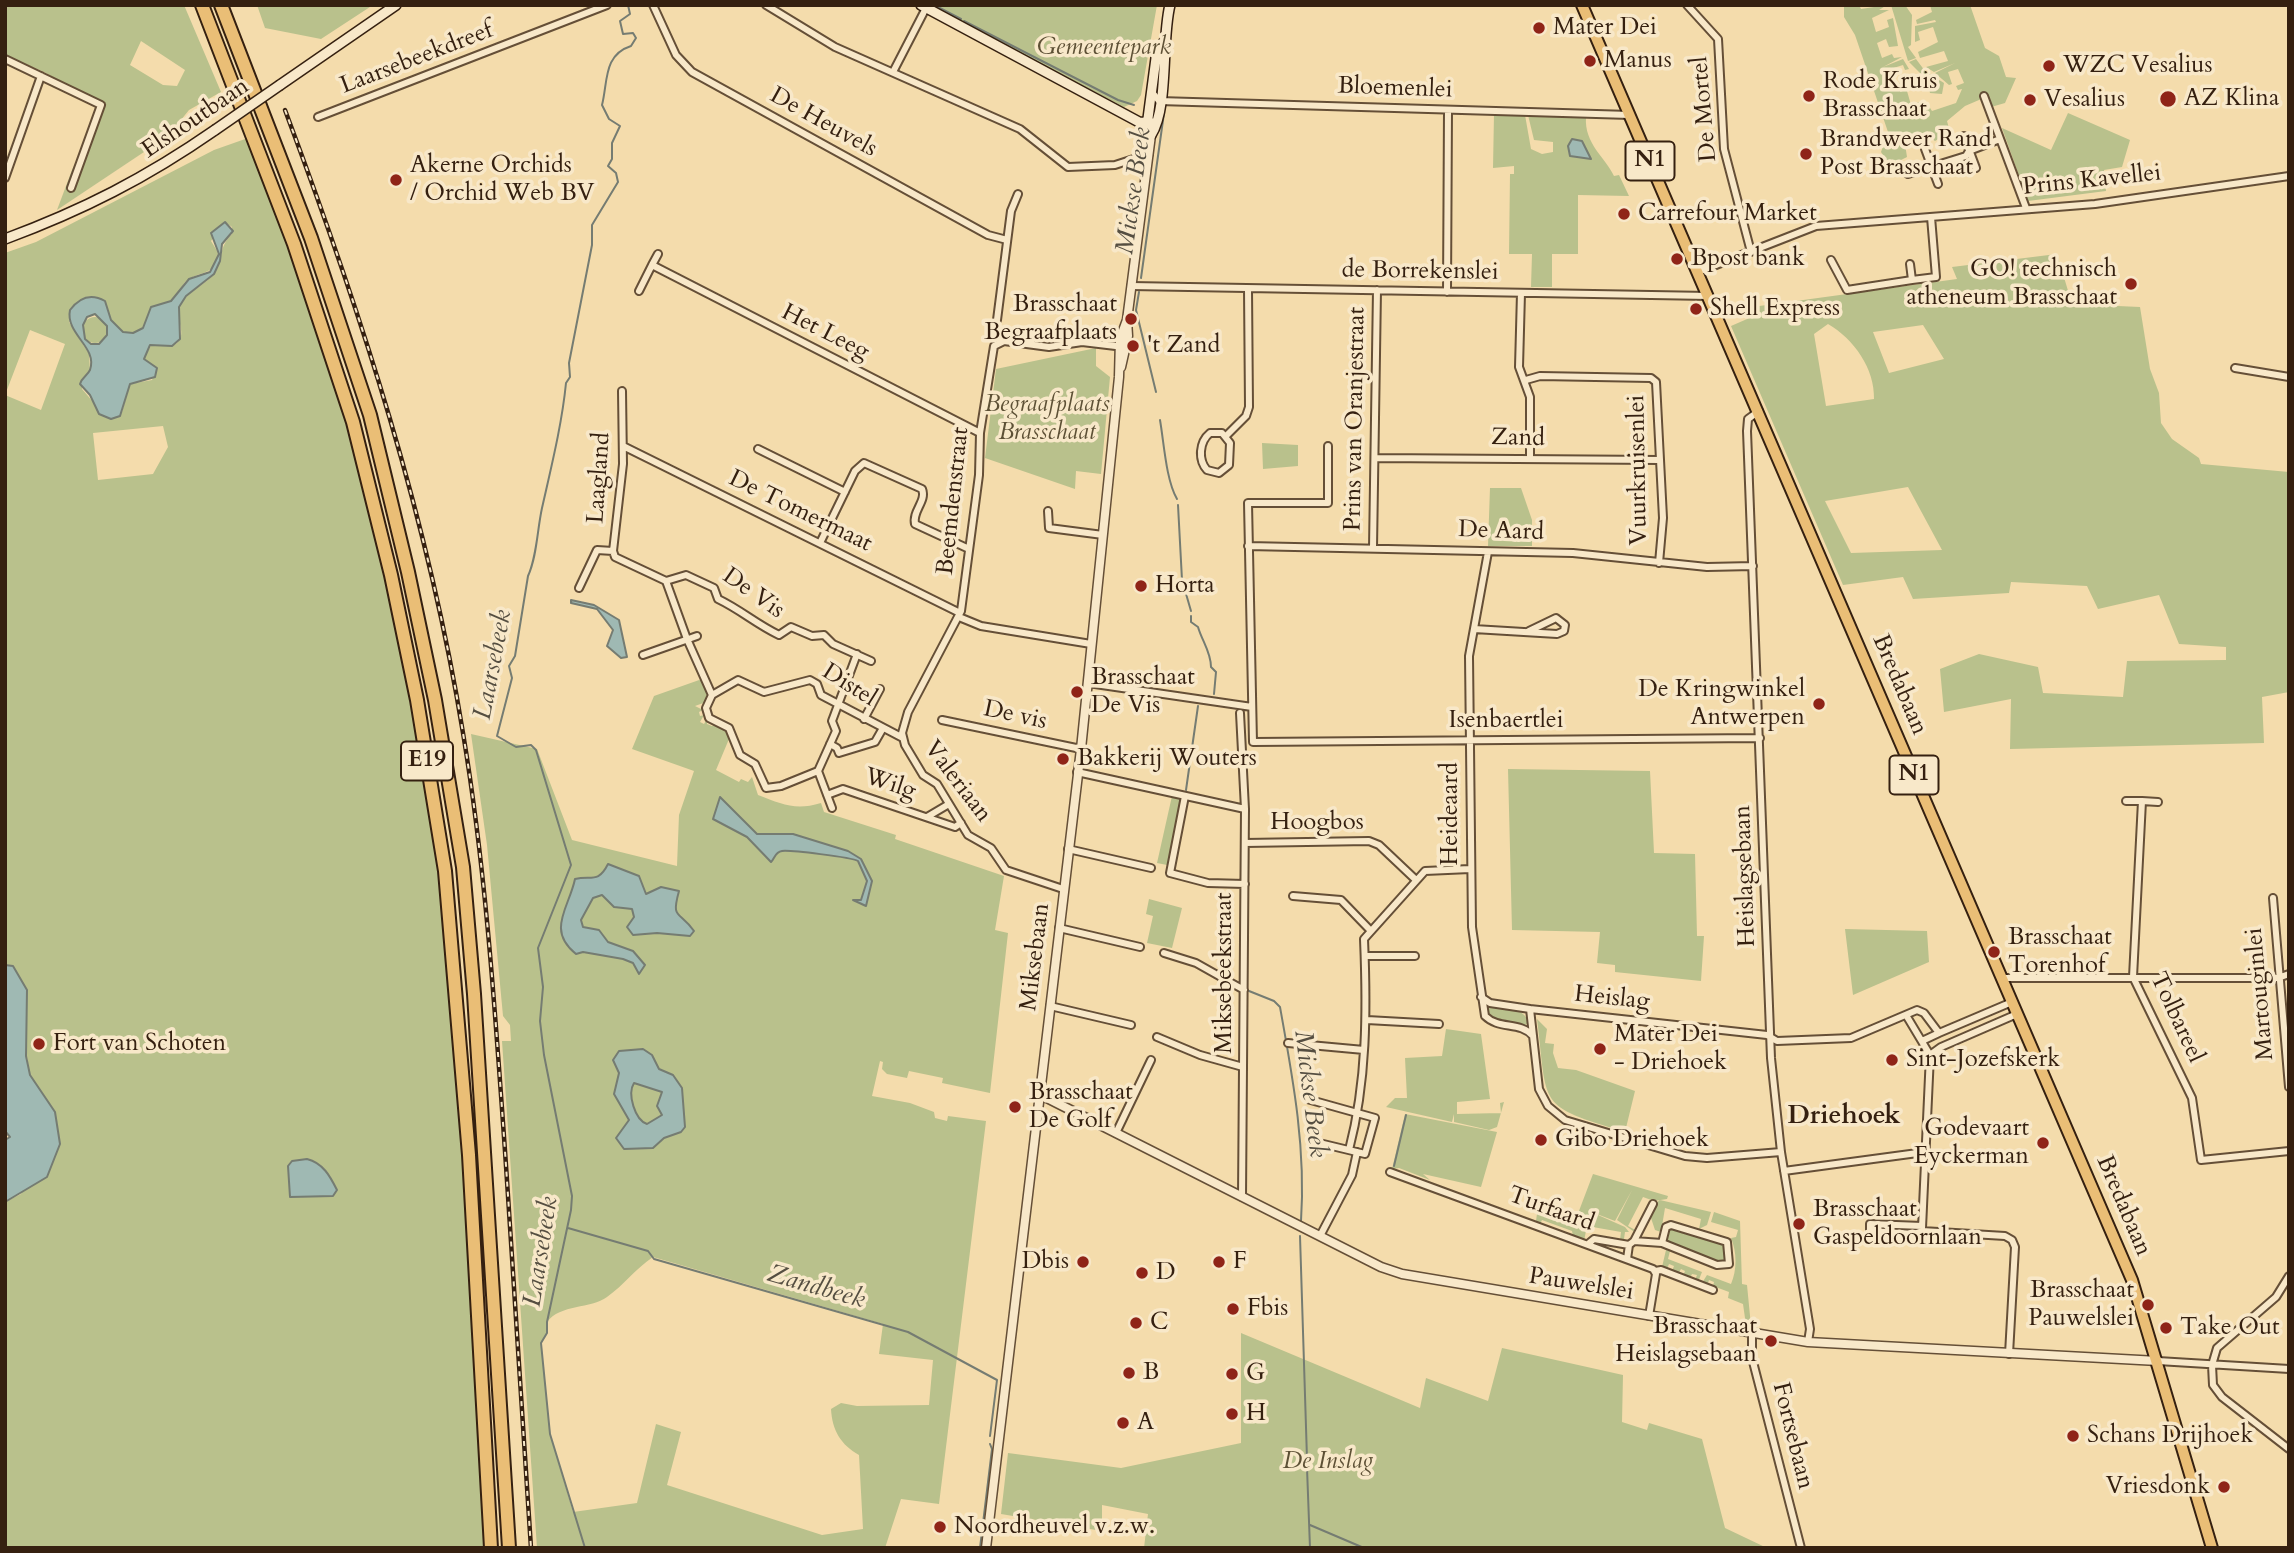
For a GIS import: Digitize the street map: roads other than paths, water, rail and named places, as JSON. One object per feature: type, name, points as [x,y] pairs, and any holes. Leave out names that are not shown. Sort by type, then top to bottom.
[{"type":"highway","name":"E19","points":[[202,5],[294,244],[353,422],[391,575],[417,700],[445,871],[469,1155],[491,1548]]},
{"type":"highway","name":"E19","points":[[221,5],[311,239],[370,415],[408,572],[435,700],[463,867],[473,981],[509,1548]]},
{"type":"main road","name":"Elshoutbaan","points":[[5,239],[69,215],[117,193],[215,130],[396,5]]},
{"type":"main road","name":"Miksebaan","points":[[1151,135],[1152,92],[1170,5]]},
{"type":"main road","name":"Bredabaan","points":[[1582,5],[2132,1280],[2212,1548]]},
{"type":"main road","points":[[923,7],[1129,114],[1152,120]]},
{"type":"main road","name":"Miksebaan","points":[[1152,120],[1159,101],[1162,48]]},
{"type":"street","name":"Laarsebeekdreef","points":[[318,117],[607,5]]},
{"type":"street","name":"De Heuvels","points":[[653,5],[676,55],[692,72],[988,235],[1007,240]]},
{"type":"street","points":[[766,5],[835,47],[1020,129],[1068,167],[1115,165],[1149,154]]},
{"type":"street","name":"De Mortel","points":[[1687,5],[1697,8],[1718,39],[1724,149],[1751,252]]},
{"type":"street","points":[[893,72],[923,7]]},
{"type":"street","points":[[5,59],[101,106],[71,188]]},
{"type":"street","points":[[5,178],[41,76]]},
{"type":"street","points":[[1152,92],[1159,101]]},
{"type":"street","points":[[1984,96],[2026,208]]},
{"type":"street","name":"Bloemenlei","points":[[1159,101],[1630,115]]},
{"type":"street","points":[[1447,292],[1448,110]]},
{"type":"street","name":"Miksebaan","points":[[986,1548],[1081,749],[1120,370],[1151,135]]},
{"type":"street","points":[[1964,136],[1976,168]]},
{"type":"street","points":[[1908,174],[1966,156],[1969,151],[2000,139]]},
{"type":"street","points":[[1925,149],[1938,184]]},
{"type":"street","name":"Prins Kavellei","points":[[1698,272],[1816,226],[2095,204],[2289,176]]},
{"type":"street","points":[[997,320],[1011,211],[1018,194]]},
{"type":"street","points":[[1831,260],[1847,290],[1936,277],[1931,217]]},
{"type":"street","points":[[639,291],[658,254]]},
{"type":"street","points":[[1910,264],[1912,281]]},
{"type":"street","name":"Het Leeg","points":[[652,265],[981,433]]},
{"type":"street","name":"de Borrekenslei","points":[[1131,286],[1709,296]]},
{"type":"street","points":[[1226,436],[1246,416],[1250,407],[1248,289]]},
{"type":"street","name":"Prins van Oranjestraat","points":[[1373,548],[1377,290]]},
{"type":"street","points":[[1521,293],[1519,367],[1526,380],[1531,407],[1530,458]]},
{"type":"street","name":"Beemdenstraat","points":[[960,615],[979,475],[981,433],[996,343],[1004,341],[1049,347],[1082,342],[1123,347]]},
{"type":"street","points":[[2235,368],[2289,377]]},
{"type":"street","name":"Vuurkruisenlei","points":[[1526,380],[1540,376],[1653,379],[1657,386],[1662,518],[1659,563]]},
{"type":"street","name":"Laagland","points":[[579,588],[597,550],[613,551],[624,446],[622,391]]},
{"type":"street","name":"Heislagsebaan","points":[[1759,411],[1747,422],[1773,1039],[1771,1058],[1781,1152],[1810,1329],[1808,1342]]},
{"type":"street","points":[[1213,433],[1226,436],[1230,443],[1229,465],[1219,472],[1209,471],[1202,461],[1203,440],[1213,433]]},
{"type":"street","name":"De Tomermaat","points":[[624,446],[960,615]]},
{"type":"street","points":[[1244,749],[1253,742],[1248,503],[1328,503],[1328,446]]},
{"type":"street","points":[[758,449],[845,492]]},
{"type":"street","name":"Zand","points":[[1375,458],[1660,460]]},
{"type":"street","points":[[820,543],[858,467],[864,463],[922,489],[924,496],[914,516],[915,524],[969,548]]},
{"type":"street","points":[[1048,511],[1049,528],[1103,535]]},
{"type":"street","name":"De Aard","points":[[1248,545],[1573,553],[1707,567],[1753,566]]},
{"type":"street","name":"De Vis","points":[[613,551],[615,556],[666,581],[686,575],[714,588],[718,599],[747,613],[751,622],[779,635],[791,627],[812,636],[824,635],[833,644],[871,661]]},
{"type":"street","name":"Heideaard","points":[[1481,998],[1472,928],[1469,656],[1488,552]]},
{"type":"street","points":[[666,581],[687,639],[712,695],[706,708],[709,718],[729,728],[740,755],[755,764],[766,788],[781,786],[818,771],[836,731],[832,721],[857,654]]},
{"type":"street","points":[[960,615],[981,626],[1091,644]]},
{"type":"street","name":"Valeriaan","points":[[960,615],[908,712],[903,738],[923,775],[937,784],[950,804],[958,825],[968,835],[991,848],[1006,870],[1063,889]]},
{"type":"street","points":[[1474,629],[1560,634],[1565,625],[1556,618],[1529,631]]},
{"type":"street","points":[[643,655],[697,636]]},
{"type":"street","name":"Distel","points":[[712,695],[738,680],[764,692],[810,680],[817,684],[821,695],[903,738]]},
{"type":"street","points":[[1088,683],[1252,706]]},
{"type":"street","points":[[864,719],[880,690]]},
{"type":"street","name":"Miksebeekstraat","points":[[1240,713],[1244,749],[1245,809],[1242,1197]]},
{"type":"street","name":"De vis","points":[[942,720],[1081,749]]},
{"type":"street","points":[[830,744],[837,748],[839,753],[853,749],[875,742],[883,728]]},
{"type":"street","name":"Isenbaertlei","points":[[1253,742],[1760,738]]},
{"type":"street","points":[[818,771],[832,808]]},
{"type":"street","points":[[1077,772],[1245,809]]},
{"type":"street","name":"Wilg","points":[[827,795],[843,789],[958,825]]},
{"type":"street","points":[[1185,796],[1170,873],[1208,883],[1245,884]]},
{"type":"street","points":[[2126,801],[2158,802]]},
{"type":"street","name":"Tolbareel","points":[[2141,801],[2133,977],[2192,1098],[2201,1160],[2289,1151]]},
{"type":"street","name":"Wilg","points":[[926,817],[950,804]]},
{"type":"street","name":"Hoogbos","points":[[1245,843],[1369,841],[1379,845],[1416,880]]},
{"type":"street","points":[[1069,849],[1151,868]]},
{"type":"street","points":[[1349,1150],[1358,1113],[1367,1020],[1364,939],[1425,872],[1436,869],[1471,869]]},
{"type":"street","points":[[1293,896],[1341,900],[1370,930]]},
{"type":"street","name":"Martouginlei","points":[[2273,898],[2289,1087]]},
{"type":"street","points":[[1059,928],[1140,947]]},
{"type":"street","points":[[1164,953],[1196,963],[1244,990]]},
{"type":"street","points":[[1365,956],[1415,956]]},
{"type":"street","points":[[2002,978],[2278,978],[2289,974]]},
{"type":"street","points":[[1481,998],[1483,1012],[1492,1022],[1524,1028],[1533,1036]]},
{"type":"street","name":"Heislag","points":[[1481,998],[1490,1003],[1531,1009],[1757,1034],[1773,1039],[1851,1038],[1906,1014]]},
{"type":"street","points":[[1922,1041],[2012,1002]]},
{"type":"street","points":[[1049,1006],[1131,1026]]},
{"type":"street","points":[[1531,1009],[1542,1096],[1550,1109],[1565,1120],[1685,1156],[1707,1158],[1781,1152]]},
{"type":"street","points":[[1922,1229],[1930,1055],[1906,1014],[1922,1010],[1939,1033]]},
{"type":"street","points":[[1930,1055],[1941,1047],[2017,1014]]},
{"type":"street","points":[[1367,1020],[1438,1024]]},
{"type":"street","points":[[1157,1037],[1200,1055],[1243,1067]]},
{"type":"street","points":[[1288,1043],[1364,1049]]},
{"type":"street","points":[[1116,1133],[1151,1060]]},
{"type":"street","name":"Pauwelslei","points":[[1039,1094],[1381,1267],[1410,1276],[1808,1342],[2158,1361]]},
{"type":"street","points":[[1307,1099],[1375,1118],[1366,1154],[1311,1141]]},
{"type":"street","points":[[1320,1236],[1352,1175],[1357,1152]]},
{"type":"street","points":[[1784,1171],[1925,1152]]},
{"type":"street","name":"Turfaard","points":[[1390,1172],[1713,1290]]},
{"type":"street","points":[[1627,1259],[1631,1243],[1653,1204]]},
{"type":"street","points":[[1922,1229],[1914,1234],[1870,1231],[1870,1224],[2005,1236],[2012,1240],[2015,1247],[2009,1354]]},
{"type":"street","points":[[1588,1244],[1594,1239],[1662,1243],[1717,1265],[1726,1266],[1731,1260],[1727,1242],[1676,1226],[1666,1227],[1662,1243]]},
{"type":"street","points":[[1649,1316],[1655,1271]]},
{"type":"street","points":[[2289,1276],[2276,1297],[2217,1348],[2212,1365],[2213,1385],[2222,1397],[2289,1449]]},
{"type":"street","name":"Fortsebaan","points":[[1752,1332],[1752,1358],[1801,1548]]},
{"type":"street","points":[[2158,1361],[2289,1369]]},
{"type":"water","points":[[1572,139],[1582,141],[1591,159],[1570,156],[1568,146]]},
{"type":"water","points":[[225,222],[233,231],[222,244],[220,261],[214,274],[186,296],[179,307],[180,339],[172,346],[150,345],[144,359],[157,368],[155,377],[130,384],[120,416],[111,419],[99,414],[90,395],[80,384],[90,370],[90,354],[72,326],[70,310],[77,302],[95,297],[105,301],[111,320],[123,332],[133,333],[143,328],[151,307],[171,301],[189,279],[210,272],[219,254],[211,233]],"holes":[[[95,314],[107,326],[107,335],[99,344],[91,344],[85,339],[83,325],[87,317]]]},
{"type":"water","points":[[571,600],[594,605],[619,620],[627,657],[621,658],[607,646],[613,630],[597,609],[571,603]]},
{"type":"water","points":[[720,797],[757,834],[793,834],[848,851],[861,859],[872,881],[866,906],[853,900],[861,900],[867,881],[858,861],[782,851],[776,854],[771,862],[747,837],[713,819]]},
{"type":"water","points":[[608,864],[639,876],[646,894],[661,887],[679,891],[676,911],[694,931],[690,936],[657,933],[633,935],[627,927],[634,917],[632,909],[614,907],[602,895],[593,898],[581,920],[583,927],[599,930],[608,942],[633,951],[645,965],[639,974],[633,963],[623,959],[583,952],[576,954],[562,936],[562,918],[575,879],[594,878],[601,874]]},
{"type":"water","points":[[5,965],[13,966],[27,990],[26,1056],[30,1075],[55,1112],[60,1144],[47,1177],[5,1202],[5,1140],[10,1137],[5,1131]]},
{"type":"water","points":[[643,1049],[652,1055],[659,1069],[673,1075],[682,1088],[685,1127],[681,1132],[664,1138],[653,1148],[624,1149],[616,1138],[629,1120],[614,1094],[619,1073],[613,1060],[619,1051]],"holes":[[[634,1083],[662,1092],[657,1106],[662,1115],[647,1124],[643,1122],[633,1106],[631,1093]]]},
{"type":"water","points":[[307,1159],[322,1167],[329,1175],[337,1190],[333,1196],[290,1197],[288,1166],[292,1161]]},
{"type":"waterway","name":"Laarsebeek","points":[[585,1548],[550,1434],[541,1343],[547,1333],[572,1196],[544,1055],[540,1021],[543,987],[538,948],[571,865],[536,750],[531,745],[516,747],[497,736],[512,678],[509,666],[515,656],[566,383],[570,377],[569,363],[592,245],[592,225],[618,182],[616,173],[608,166],[612,159],[612,143],[620,126],[609,119],[602,105],[611,63],[615,56],[631,46],[636,38],[633,33],[623,34],[620,21],[630,14],[628,5]]},
{"type":"waterway","name":"Mickse Beek","points":[[934,5],[961,19]]},
{"type":"waterway","name":"Mickse Beek","points":[[964,21],[1118,100],[1134,105]]},
{"type":"waterway","name":"Mickse Beek","points":[[1141,278],[1164,113]]},
{"type":"waterway","name":"Mickse Beek","points":[[1139,292],[1136,310],[1156,392]]},
{"type":"waterway","name":"Mickse Beek","points":[[1160,420],[1168,472],[1177,499]]},
{"type":"waterway","name":"Mickse Beek","points":[[1178,505],[1182,580],[1191,611]]},
{"type":"waterway","name":"Mickse Beek","points":[[1191,616],[1191,622],[1198,627],[1208,651],[1211,667],[1216,672],[1214,694]]},
{"type":"waterway","name":"Mickse Beek","points":[[1186,790],[1198,706]]},
{"type":"waterway","name":"Mickse Beek","points":[[1249,991],[1274,1001],[1280,1007],[1300,1140],[1301,1221]]},
{"type":"waterway","points":[[1394,1166],[1406,1115]]},
{"type":"waterway","name":"Zandbeek","points":[[568,1228],[648,1251],[654,1259],[908,1332],[997,1380],[990,1436]]},
{"type":"waterway","name":"Mickse Beek","points":[[1300,1236],[1307,1459]]},
{"type":"waterway","name":"Zandbeek","points":[[980,1548],[992,1449],[990,1444]]},
{"type":"waterway","name":"Mickse Beek","points":[[1307,1468],[1310,1548]]},
{"type":"waterway","points":[[1310,1525],[1364,1548]]},
{"type":"railway","points":[[285,110],[340,263],[389,417],[431,574],[463,733],[484,889],[493,994],[531,1548]]},
{"type":"place","name":"Mater Dei","points":[[1539,28]]},
{"type":"place","name":"Manus","points":[[1590,61]]},
{"type":"place","name":"WZC Vesalius","points":[[2049,66]]},
{"type":"place","name":"Rode Kruis Brasschaat","points":[[1809,96]]},
{"type":"place","name":"AZ Klina","points":[[2168,99]]},
{"type":"place","name":"Vesalius","points":[[2030,100]]},
{"type":"place","name":"Brandweer Rand Post Brasschaat","points":[[1806,154]]},
{"type":"place","name":"Akerne Orchids / Orchid Web BV","points":[[396,180]]},
{"type":"place","name":"Carrefour Market","points":[[1624,214]]},
{"type":"place","name":"Bpost bank","points":[[1677,259]]},
{"type":"place","name":"GO! technisch atheneum Brasschaat","points":[[2131,284]]},
{"type":"place","name":"Shell Express","points":[[1696,309]]},
{"type":"place","name":"Brasschaat Begraafplaats","points":[[1131,319]]},
{"type":"place","name":"'t Zand","points":[[1133,346]]},
{"type":"place","name":"Horta","points":[[1141,586]]},
{"type":"place","name":"Brasschaat De Vis","points":[[1077,692]]},
{"type":"place","name":"De Kringwinkel Antwerpen","points":[[1819,704]]},
{"type":"place","name":"Bakkerij Wouters","points":[[1063,759]]},
{"type":"place","name":"Brasschaat Torenhof","points":[[1994,952]]},
{"type":"place","name":"Fort van Schoten","points":[[39,1044]]},
{"type":"place","name":"Mater Dei - Driehoek","points":[[1600,1049]]},
{"type":"place","name":"Sint-Jozefskerk","points":[[1892,1060]]},
{"type":"place","name":"Brasschaat De Golf","points":[[1015,1107]]},
{"type":"place","name":"Gibo Driehoek","points":[[1541,1140]]},
{"type":"place","name":"Godevaart Eyckerman","points":[[2043,1143]]},
{"type":"place","name":"Brasschaat Gaspeldoornlaan","points":[[1799,1224]]},
{"type":"place","name":"Dbis","points":[[1083,1262]]},
{"type":"place","name":"F","points":[[1219,1262]]},
{"type":"place","name":"D","points":[[1142,1273]]},
{"type":"place","name":"Brasschaat Pauwelslei","points":[[2148,1305]]},
{"type":"place","name":"Fbis","points":[[1233,1309]]},
{"type":"place","name":"C","points":[[1136,1323]]},
{"type":"place","name":"Take Out","points":[[2166,1328]]},
{"type":"place","name":"Brasschaat Heislagsebaan","points":[[1771,1341]]},
{"type":"place","name":"B","points":[[1129,1373]]},
{"type":"place","name":"G","points":[[1232,1374]]},
{"type":"place","name":"H","points":[[1232,1414]]},
{"type":"place","name":"A","points":[[1123,1423]]},
{"type":"place","name":"Schans Drijhoek","points":[[2073,1436]]},
{"type":"place","name":"Vriesdonk","points":[[2224,1487]]},
{"type":"place","name":"Noordheuvel v.z.w.","points":[[940,1527]]},
{"type":"district","name":"Driehoek","points":[[1844,1117]]},
{"type":"park label","name":"Gemeentepark","points":[[1104,48]]},
{"type":"park label","name":"Begraafplaats Brasschaat","points":[[1047,419]]},
{"type":"park label","name":"De Inslag","points":[[1328,1462]]}]
